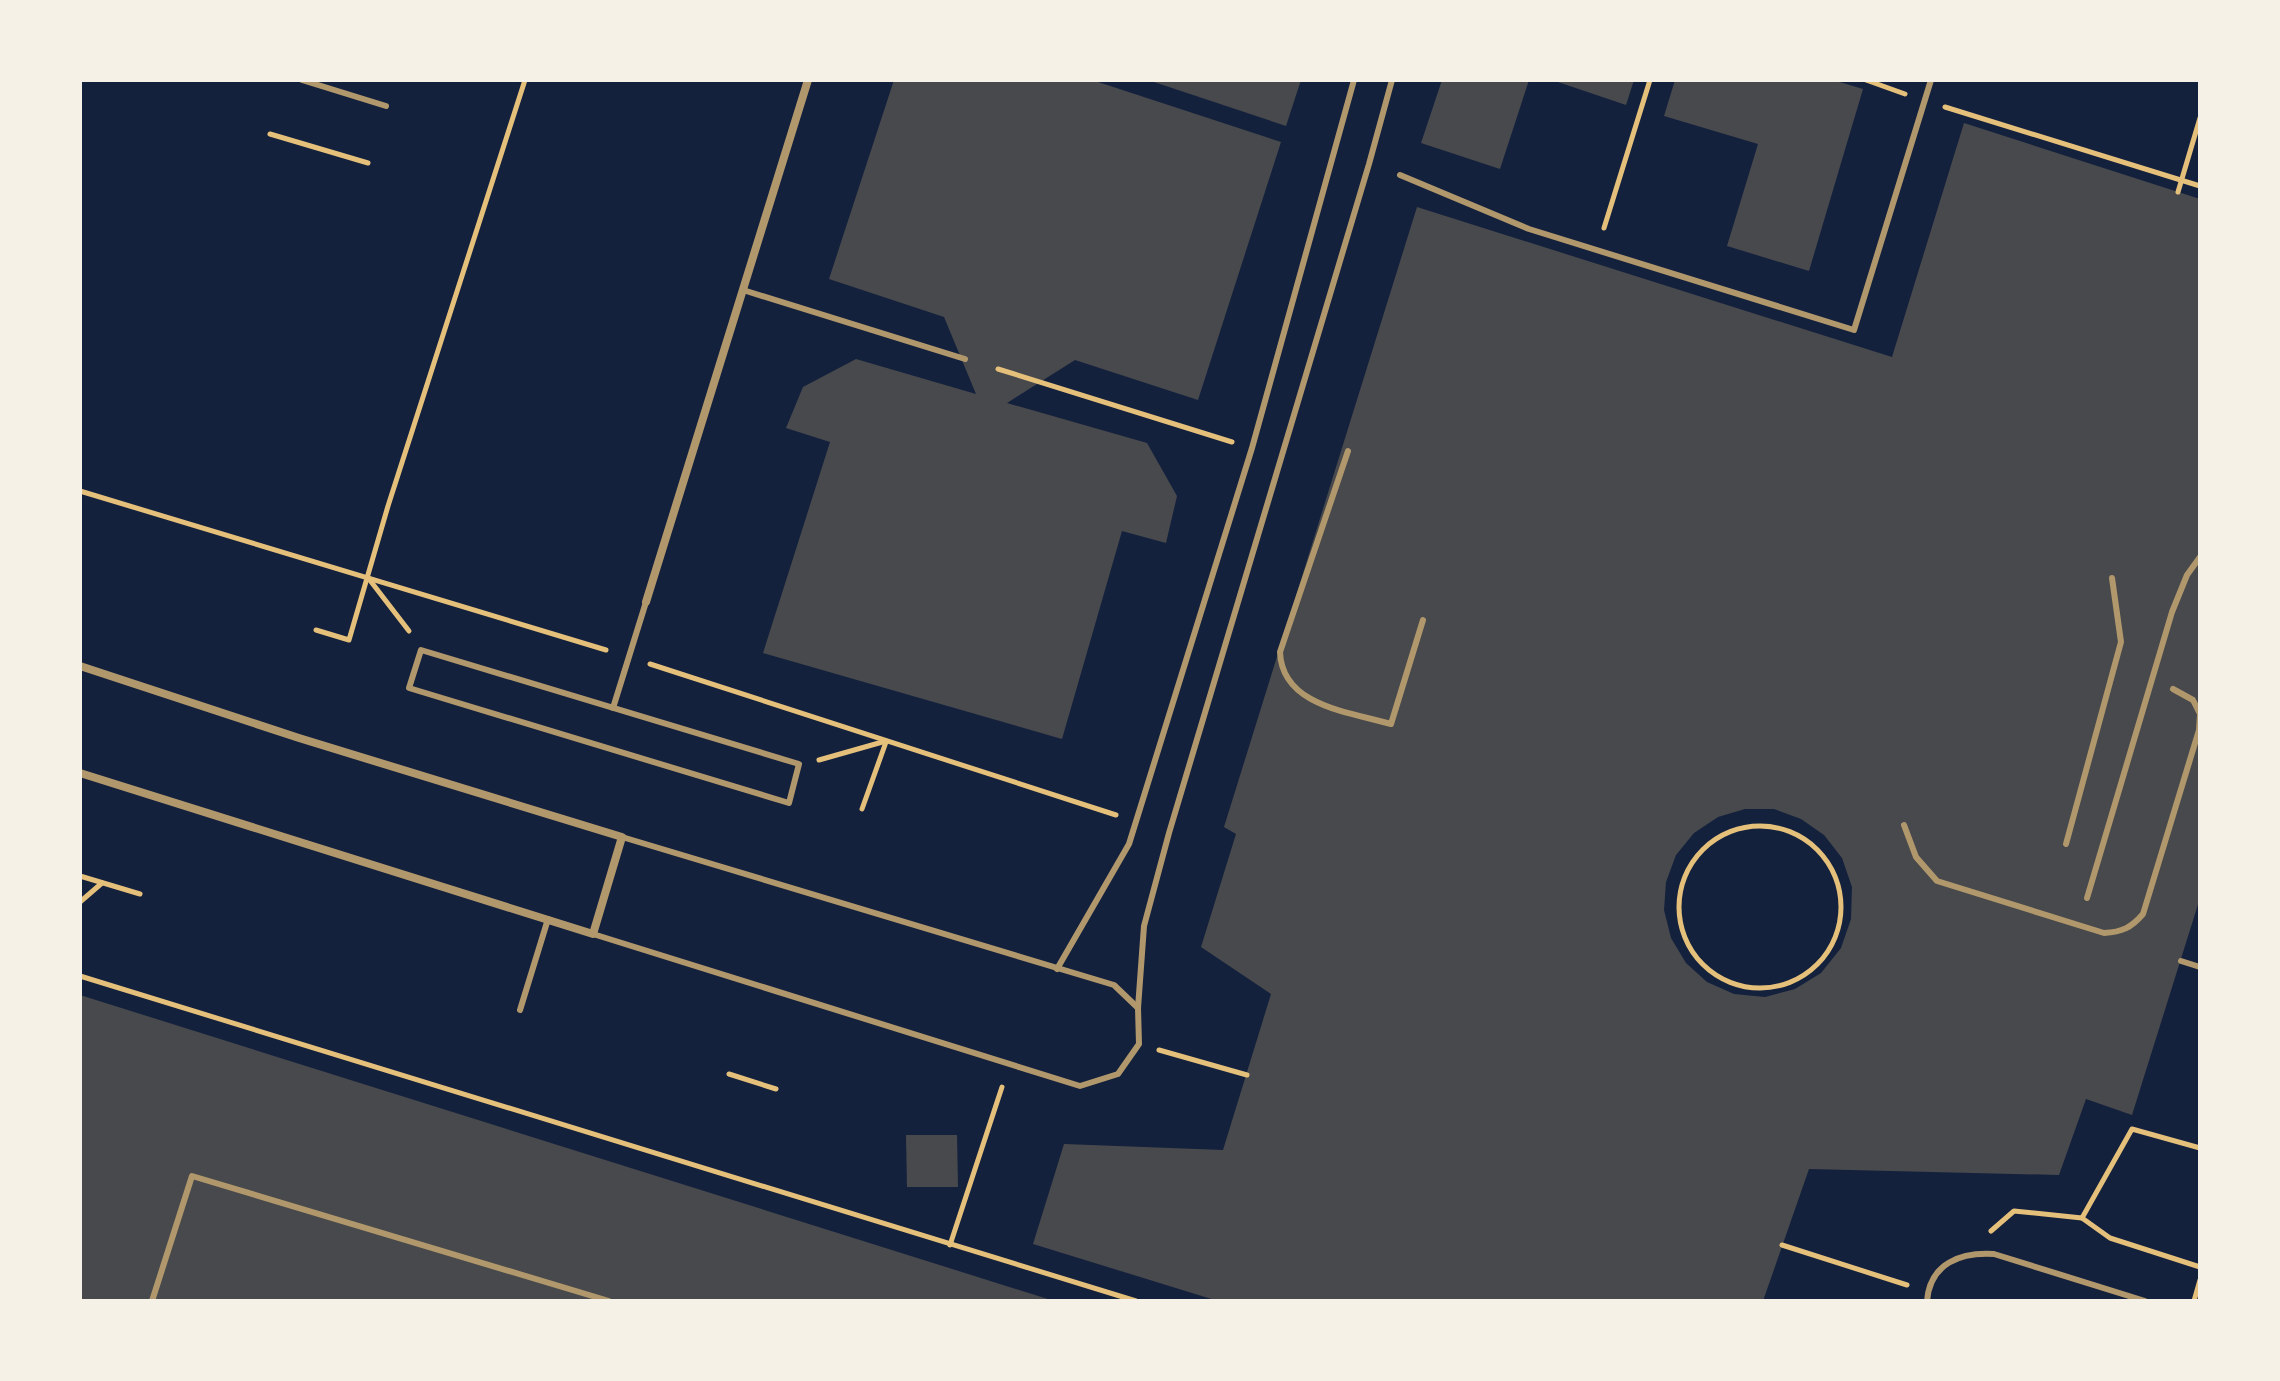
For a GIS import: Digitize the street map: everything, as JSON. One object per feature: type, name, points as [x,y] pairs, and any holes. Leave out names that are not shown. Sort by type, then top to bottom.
[{"type":"street","points":[[646,602],[808,80]]},
{"type":"street","points":[[80,666],[299,738],[622,837],[593,934],[80,773]]},
{"type":"lane","points":[[302,80],[386,106]]},
{"type":"lane","points":[[1057,969],[1129,844],[1252,448],[1354,80]]},
{"type":"lane","points":[[593,934],[1080,1086],[1118,1074],[1139,1044],[1138,1008],[1144,926],[1169,833],[1392,80]]},
{"type":"lane","points":[[1400,175],[1529,229],[1854,330],[1931,80]]},
{"type":"lane","points":[[743,290],[965,359]]},
{"type":"lane","points":[[1348,451],[1280,652],[1281,668],[1290,686],[1306,699],[1391,724],[1423,620]]},
{"type":"lane","points":[[2087,898],[2172,612],[2187,575],[2200,557]]},
{"type":"lane","points":[[2066,844],[2121,642],[2112,578]]},
{"type":"lane","points":[[613,708],[646,602]]},
{"type":"lane","points":[[421,650],[799,764],[789,803],[409,688],[421,650]]},
{"type":"lane","points":[[1904,825],[1916,857],[1937,881],[2104,933],[2122,932],[2133,926],[2143,914],[2199,730],[2200,714],[2193,700],[2173,689]]},
{"type":"lane","points":[[622,837],[1114,985],[1138,1008]]},
{"type":"lane","points":[[520,1010],[548,919]]},
{"type":"lane","points":[[2181,961],[2200,967]]},
{"type":"lane","points":[[152,1301],[192,1176],[609,1301]]},
{"type":"lane","points":[[1927,1301],[1937,1273],[1951,1260],[1973,1253],[1994,1254],[2145,1301]]},
{"type":"path","points":[[316,630],[349,640],[388,506],[525,80]]},
{"type":"path","points":[[1597,249],[1650,80]]},
{"type":"path","points":[[1866,80],[2200,186]]},
{"type":"path","points":[[2178,192],[2200,118]]},
{"type":"path","points":[[270,134],[368,163]]},
{"type":"path","points":[[998,369],[1252,448]]},
{"type":"path","points":[[369,578],[421,650]]},
{"type":"path","points":[[799,764],[830,759],[886,741],[862,809]]},
{"type":"path","points":[[1756,826],[1784,829],[1808,842],[1827,864],[1838,885],[1839,923],[1824,958],[1806,974],[1783,985],[1757,989],[1733,984],[1708,970],[1690,949],[1680,923],[1679,895],[1688,868],[1705,846],[1729,832],[1756,826]]},
{"type":"path","points":[[80,876],[140,894]]},
{"type":"path","points":[[80,902],[102,883]]},
{"type":"path","points":[[80,976],[1136,1301]]},
{"type":"path","points":[[1139,1044],[1247,1075]]},
{"type":"path","points":[[950,1245],[1010,1064]]},
{"type":"path","points":[[729,1074],[776,1089]]},
{"type":"path","points":[[2082,1218],[2132,1129],[2200,1148]]},
{"type":"path","points":[[1962,1256],[2014,1211],[2082,1218],[2110,1238],[2200,1267]]},
{"type":"path","points":[[1782,1245],[1928,1292]]},
{"type":"path","points":[[2194,1301],[2200,1280]]},
{"type":"building","points":[[894,80],[1092,80],[1281,142],[1198,400],[1075,360],[1007,403],[1147,443],[1177,496],[1166,543],[1122,531],[1062,739],[763,653],[830,442],[786,428],[803,387],[856,359],[976,394],[944,317],[829,279]]},
{"type":"building","points":[[1148,80],[1301,80],[1286,126]]},
{"type":"building","points":[[1442,80],[1529,80],[1500,169],[1421,143]]},
{"type":"building","points":[[1552,80],[1634,80],[1626,105]]},
{"type":"building","points":[[1675,80],[1833,80],[1863,89],[1809,271],[1727,246],[1758,144],[1664,116]]},
{"type":"building","points":[[1964,123],[2200,199],[2200,898],[2132,1115],[2086,1099],[2059,1175],[1809,1169],[1763,1301],[1218,1301],[1033,1244],[1064,1144],[1223,1150],[1271,994],[1201,947],[1236,834],[1224,827],[1417,207],[1892,357]],"holes":[[[1745,809],[1774,809],[1801,819],[1824,835],[1842,858],[1852,887],[1851,919],[1841,948],[1821,973],[1795,989],[1765,997],[1734,994],[1707,982],[1686,963],[1671,938],[1664,910],[1666,882],[1676,855],[1694,833],[1718,817]]]},
{"type":"building","points":[[80,995],[1051,1300],[1051,1301],[80,1301]]},
{"type":"building","points":[[906,1135],[957,1135],[958,1187],[907,1187]]}]
